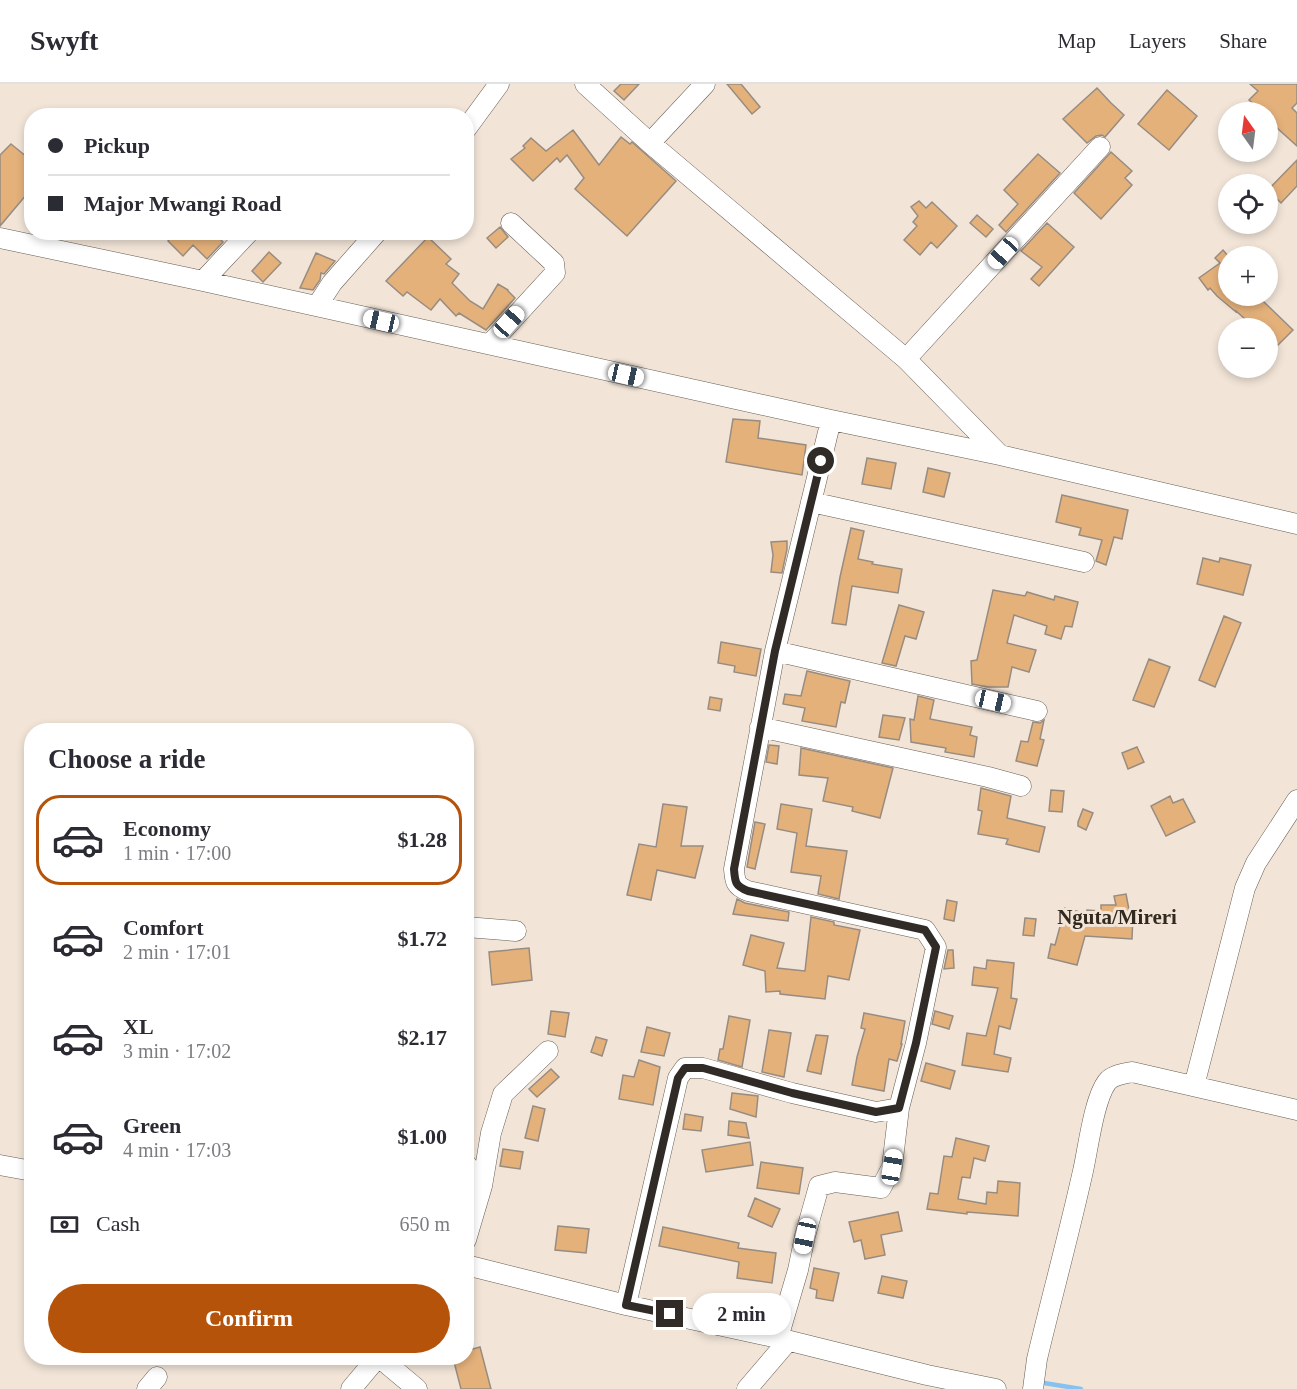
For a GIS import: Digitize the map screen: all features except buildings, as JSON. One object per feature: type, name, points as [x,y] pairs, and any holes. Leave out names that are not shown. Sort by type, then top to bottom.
[{"type":"street","points":[[474,118],[499,84]]},
{"type":"street","points":[[585,84],[650,143],[906,359],[1000,455]]},
{"type":"street","points":[[650,143],[705,84]]},
{"type":"street","points":[[906,359],[1100,147]]},
{"type":"street","points":[[490,344],[555,273],[554,263],[511,223]]},
{"type":"street","points":[[0,238],[1000,455],[1297,524]]},
{"type":"street","points":[[203,281],[241,240]]},
{"type":"street","points":[[316,306],[332,283],[370,240]]},
{"type":"street","points":[[747,1389],[783,1340],[805,1236],[819,1186],[835,1182],[880,1188],[892,1167],[899,1108],[916,1043],[936,947],[925,930],[759,894],[740,888],[735,880],[734,869],[775,651],[831,420]]},
{"type":"street","points":[[811,502],[1084,562]]},
{"type":"street","points":[[775,651],[1037,711]]},
{"type":"street","points":[[760,727],[1021,786]]},
{"type":"street","points":[[1194,1086],[1245,888],[1256,862],[1297,800]]},
{"type":"street","points":[[474,928],[516,931]]},
{"type":"street","points":[[474,1213],[482,1186],[491,1133],[503,1094],[548,1051]]},
{"type":"street","points":[[626,1305],[678,1078],[685,1068],[703,1068],[792,1093],[876,1112],[899,1108]]},
{"type":"street","points":[[1033,1389],[1037,1359],[1095,1113],[1107,1081],[1116,1075],[1132,1072],[1297,1110]]},
{"type":"street","points":[[0,1165],[24,1170]]},
{"type":"street","points":[[474,1175],[482,1186]]},
{"type":"street","points":[[474,1266],[626,1305],[783,1340],[922,1382],[996,1389]]},
{"type":"street","points":[[351,1389],[372,1365]]},
{"type":"street","points":[[387,1365],[417,1389]]},
{"type":"waterway","points":[[1044,1383],[1081,1389]]},
{"type":"district","name":"Nguta/Mireri","points":[[1117,917]]},
{"type":"route","points":[[670,1314],[626,1305],[678,1078],[685,1068],[703,1068],[792,1093],[876,1112],[899,1108],[916,1043],[936,947],[925,930],[748,891],[740,888],[735,880],[734,869],[775,651],[821,461]]}]
